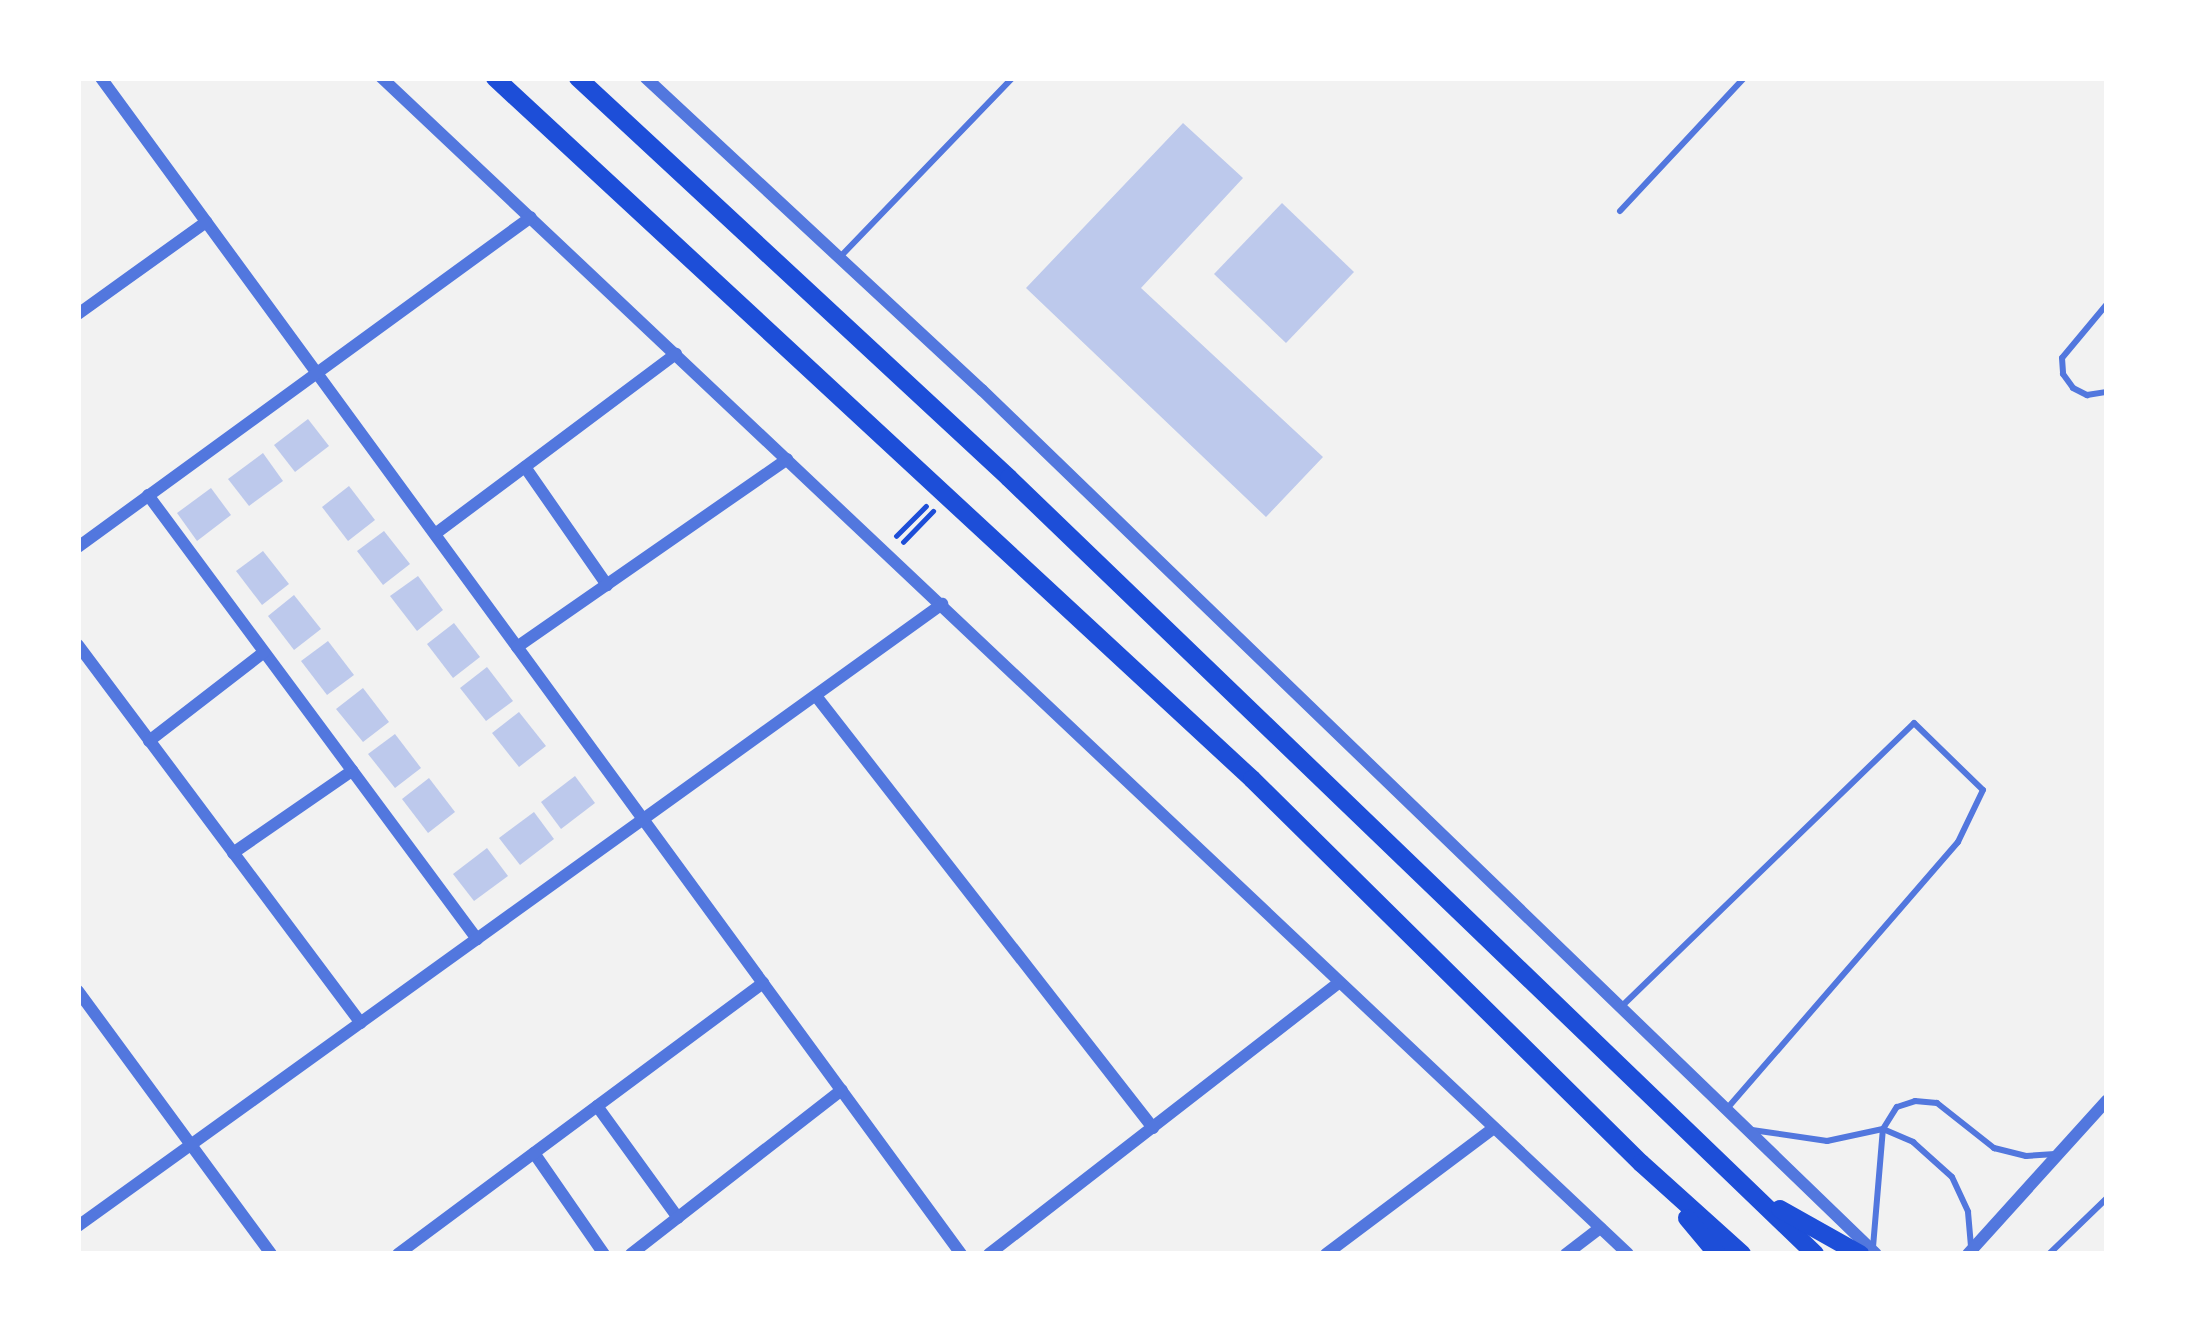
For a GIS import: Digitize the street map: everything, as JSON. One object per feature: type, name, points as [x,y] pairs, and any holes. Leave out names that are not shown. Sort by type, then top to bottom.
[{"type":"main road","points":[[495,78],[1252,779],[1641,1163],[1742,1254]]},
{"type":"main road","points":[[578,78],[1010,478],[1815,1254]]},
{"type":"main road","points":[[1641,1163],[1717,1254]]},
{"type":"main road","points":[[1762,1198],[1869,1253]]},
{"type":"street","points":[[101,78],[961,1254]]},
{"type":"street","points":[[382,78],[1628,1254]]},
{"type":"street","points":[[646,78],[1748,1129],[1869,1253]]},
{"type":"street","points":[[78,547],[531,217]]},
{"type":"street","points":[[78,314],[206,222]]},
{"type":"street","points":[[435,534],[676,354]]},
{"type":"street","points":[[517,646],[787,459]]},
{"type":"street","points":[[524,467],[608,585]]},
{"type":"street","points":[[148,495],[477,939]]},
{"type":"street","points":[[78,1226],[942,604]]},
{"type":"street","points":[[78,645],[361,1023]]},
{"type":"street","points":[[149,741],[264,652]]},
{"type":"street","points":[[816,696],[1153,1127]]},
{"type":"street","points":[[233,853],[352,771]]},
{"type":"street","points":[[398,1254],[763,983]]},
{"type":"street","points":[[989,1254],[1339,983]]},
{"type":"street","points":[[78,991],[271,1254]]},
{"type":"street","points":[[631,1254],[842,1090]]},
{"type":"street","points":[[1970,1252],[2107,1100]]},
{"type":"street","points":[[597,1106],[678,1218]]},
{"type":"street","points":[[1327,1254],[1494,1128]]},
{"type":"street","points":[[534,1153],[604,1254]]},
{"type":"street","points":[[1566,1254],[1600,1228]]},
{"type":"lane","points":[[839,258],[1012,78]]},
{"type":"lane","points":[[1620,211],[1744,78]]},
{"type":"lane","points":[[2107,304],[2062,358],[2063,374],[2073,388],[2087,395],[2107,392]]},
{"type":"lane","points":[[1619,1009],[1914,723],[1983,790],[1975,807],[1958,842],[1727,1109]]},
{"type":"lane","points":[[1869,1253],[1882,1130],[1897,1108],[1924,1100],[1948,1108],[1973,1136],[1994,1148],[2026,1156],[2058,1154]]},
{"type":"lane","points":[[1748,1129],[1814,1141],[1882,1130],[1928,1151],[1952,1177],[1968,1212],[1970,1252]]},
{"type":"lane","points":[[2049,1254],[2107,1198]]},
{"type":"building","points":[[1183,123],[1243,178],[1141,288],[1323,457],[1266,517],[1026,288]]},
{"type":"building","points":[[1282,203],[1354,272],[1286,343],[1214,274]]},
{"type":"building","points":[[308,419],[329,446],[295,472],[274,445]]},
{"type":"building","points":[[263,453],[283,481],[249,506],[228,479]]},
{"type":"building","points":[[349,486],[375,520],[348,541],[322,507]]},
{"type":"building","points":[[211,488],[231,515],[197,541],[177,513]]},
{"type":"building","points":[[384,531],[410,564],[383,585],[357,551]]},
{"type":"building","points":[[263,551],[289,584],[262,605],[236,571]]},
{"type":"building","points":[[418,576],[443,610],[417,631],[390,596]]},
{"type":"building","points":[[294,595],[321,629],[294,650],[268,616]]},
{"type":"building","points":[[454,623],[480,657],[453,678],[427,644]]},
{"type":"building","points":[[328,641],[354,675],[327,695],[301,661]]},
{"type":"building","points":[[487,667],[513,701],[486,721],[460,688]]},
{"type":"building","points":[[363,688],[389,722],[363,742],[336,709]]},
{"type":"building","points":[[519,712],[546,746],[519,767],[492,733]]},
{"type":"building","points":[[395,734],[421,768],[395,788],[368,754]]},
{"type":"building","points":[[575,776],[595,803],[561,829],[541,802]]},
{"type":"building","points":[[429,778],[455,812],[428,833],[402,799]]},
{"type":"building","points":[[534,812],[554,839],[520,865],[499,838]]},
{"type":"building","points":[[487,848],[508,876],[474,901],[453,874]]}]
